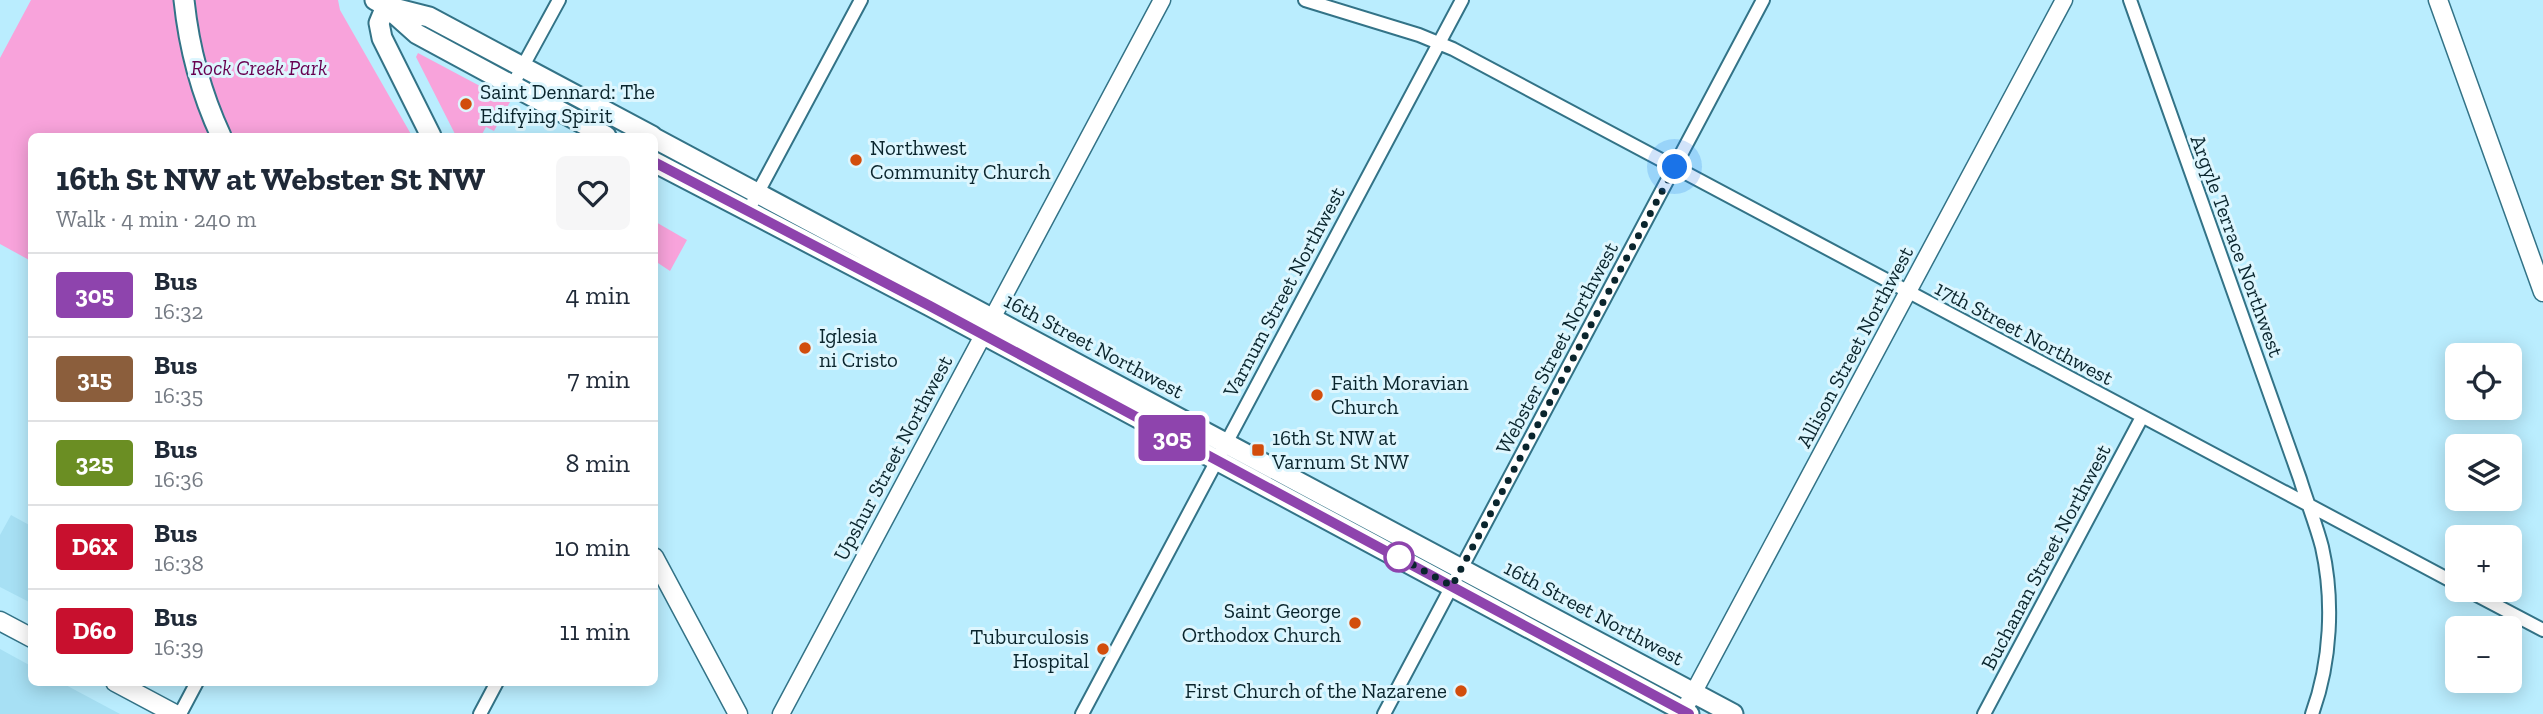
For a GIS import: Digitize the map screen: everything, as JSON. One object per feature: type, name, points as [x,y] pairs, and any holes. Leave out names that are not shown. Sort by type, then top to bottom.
[{"type":"main road","points":[[184,0],[189,41],[197,72],[220,133]]},
{"type":"main road","points":[[2438,0],[2543,292]]},
{"type":"main road","points":[[381,3],[417,34],[600,133]]},
{"type":"main road","points":[[381,3],[379,23],[382,38],[430,133]]},
{"type":"main road","name":"16th Street Northwest","points":[[381,3],[429,17],[645,133]]},
{"type":"main road","name":"16th Street Northwest","points":[[658,140],[1733,714]]},
{"type":"main road","name":"16th Street Northwest","points":[[658,164],[983,335],[1685,713]]},
{"type":"main road","points":[[658,564],[738,714]]},
{"type":"main road","points":[[0,621],[28,636]]},
{"type":"main road","points":[[123,686],[177,714]]},
{"type":"street","points":[[512,86],[559,0]]},
{"type":"street","points":[[748,211],[861,0]]},
{"type":"street","name":"Upshur Street Northwest","points":[[781,714],[1162,0]]},
{"type":"street","name":"17th Street Northwest","points":[[1305,0],[1440,43],[2445,578]]},
{"type":"street","name":"Varnum Street Northwest","points":[[1082,714],[1462,0]]},
{"type":"street","name":"Webster Street Northwest","points":[[1384,714],[1763,0]]},
{"type":"street","name":"Allison Street Northwest","points":[[1685,713],[2064,0]]},
{"type":"street","name":"Argyle Terrace Northwest","points":[[2130,0],[2322,548],[2328,603],[2324,671],[2312,714]]},
{"type":"street","name":"Buchanan Street Northwest","points":[[1984,714],[2142,417]]},
{"type":"street","points":[[2490,602],[2543,630]]},
{"type":"street","points":[[177,714],[194,686]]},
{"type":"street","points":[[480,714],[495,686]]},
{"type":"shaded area","points":[[11,515],[28,524],[28,601],[0,587],[0,535]]},
{"type":"shaded area","points":[[0,649],[28,664],[28,686],[68,686],[120,714],[0,714]]},
{"type":"green space","name":"Rock Creek Park","points":[[31,0],[338,0],[340,10],[410,133],[28,133],[28,259],[0,244],[0,58]]},
{"type":"green space","points":[[418,53],[510,102],[494,131],[486,127],[483,133],[454,133],[416,57]]},
{"type":"green space","points":[[658,223],[687,240],[670,271],[658,263]]},
{"type":"bus line","name":"305","points":[[658,164],[930,306],[1689,714]]},
{"type":"place","name":"Saint Dennard: The Edifying Spirit","points":[[466,104]]},
{"type":"place","name":"Northwest Community Church","points":[[856,160]]},
{"type":"place","name":"Iglesia ni Cristo","points":[[805,348]]},
{"type":"place","name":"Faith Moravian Church","points":[[1317,395]]},
{"type":"place","name":"16th St NW at Varnum St NW","points":[[1258,450]]},
{"type":"place","name":"Saint George Orthodox Church","points":[[1355,623]]},
{"type":"place","name":"Tuburculosis Hospital","points":[[1103,649]]},
{"type":"place","name":"First Church of the Nazarene","points":[[1461,691]]},
{"type":"route","points":[[1399,557],[1395,555],[1452,586],[1675,167]]}]
